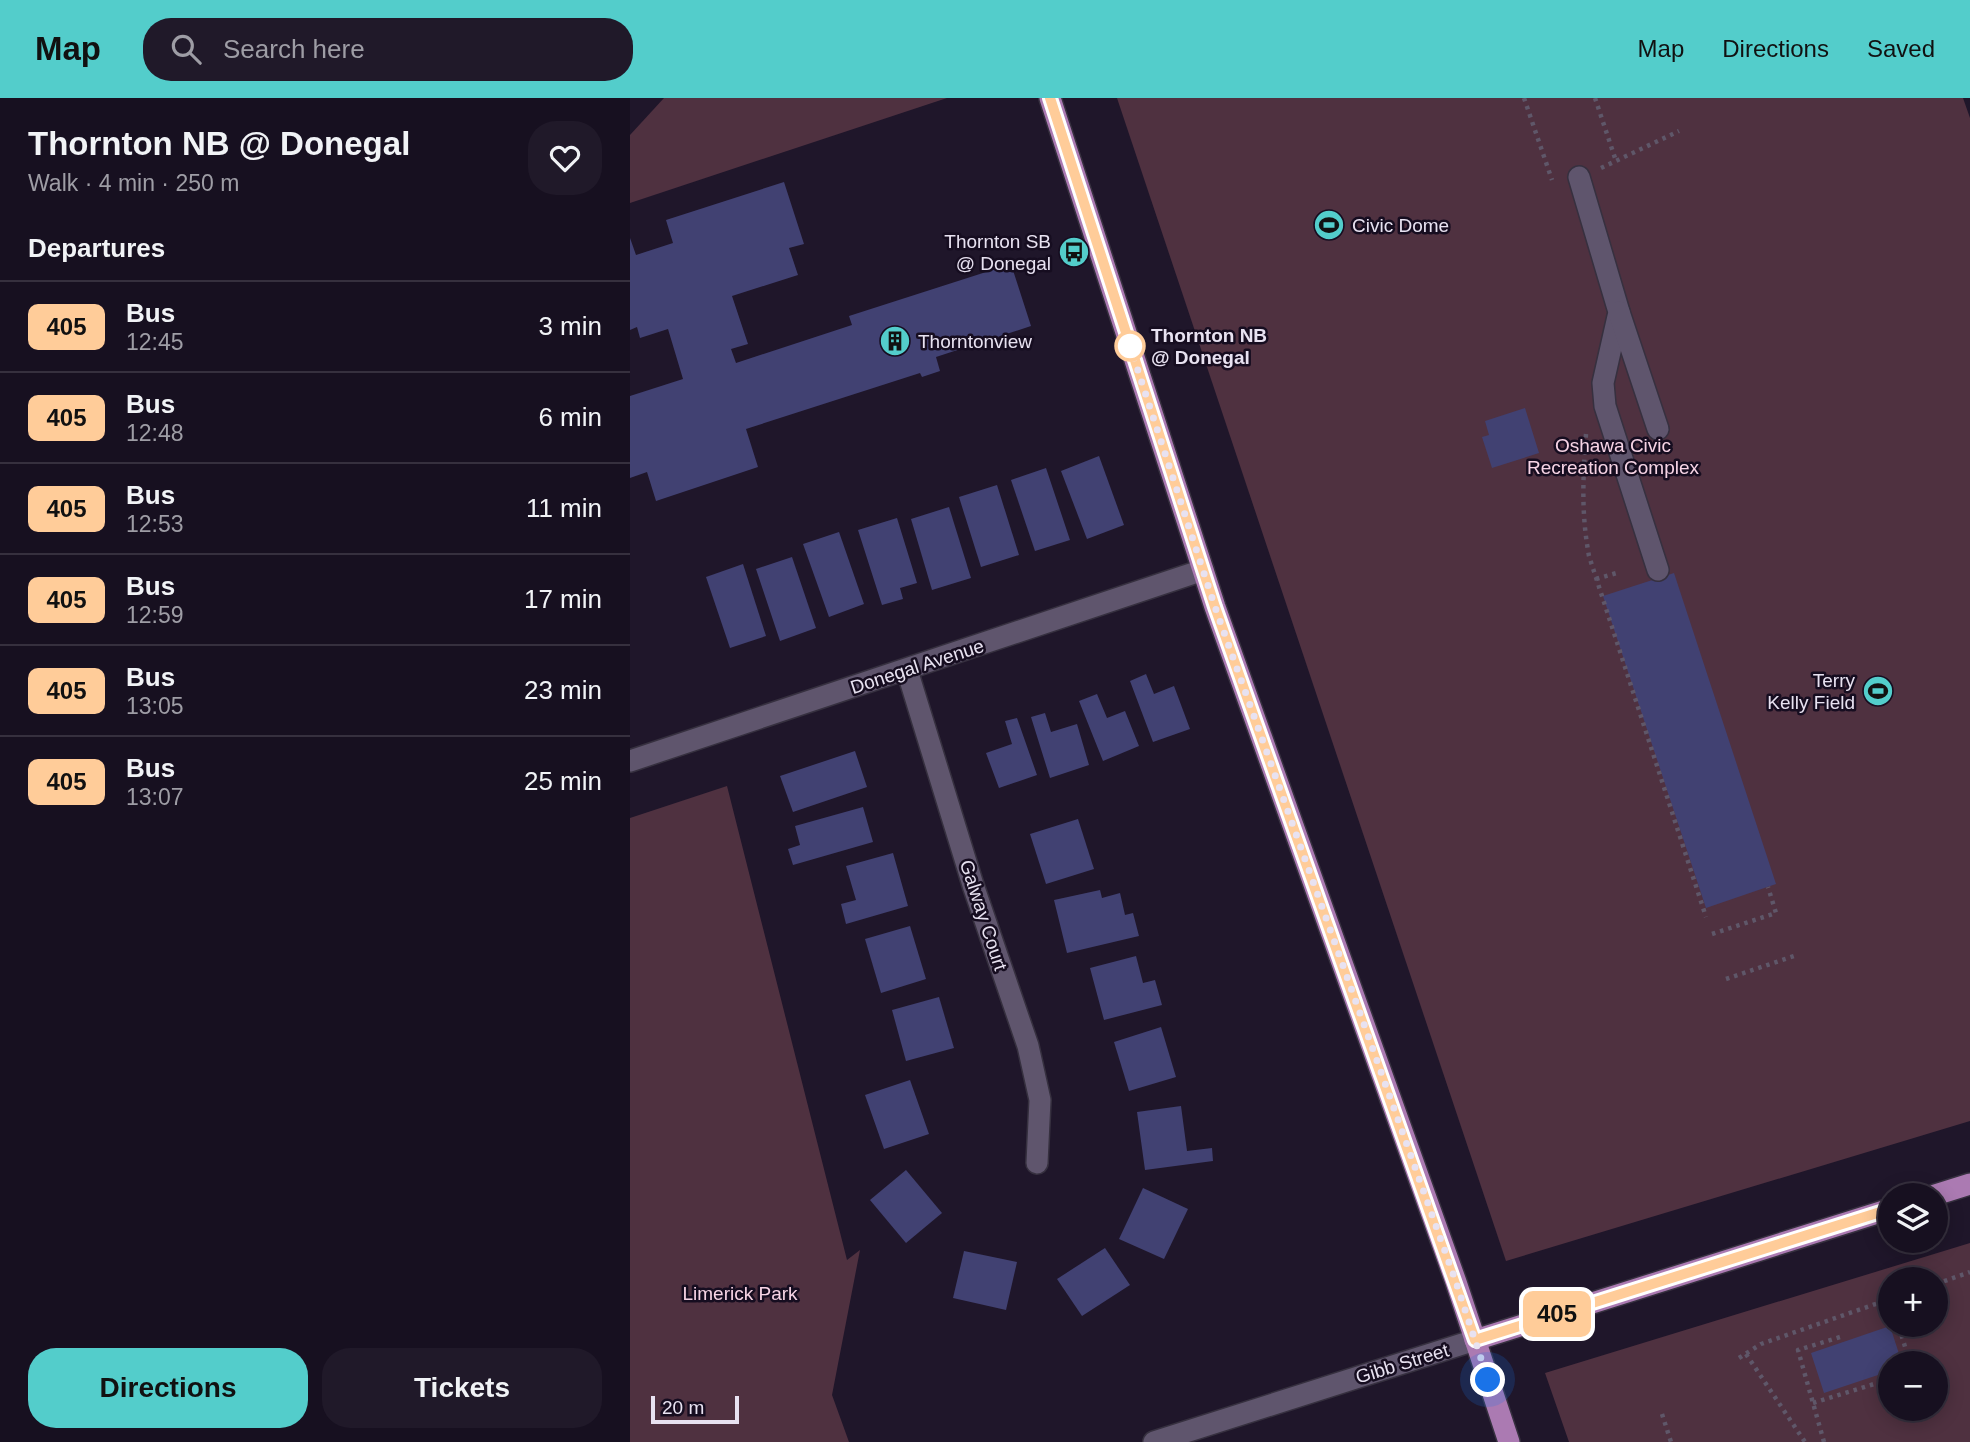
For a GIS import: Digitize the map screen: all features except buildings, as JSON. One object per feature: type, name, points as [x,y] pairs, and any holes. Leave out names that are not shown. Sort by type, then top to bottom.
[{"type":"main road","points":[[1050,98],[1203,570],[1509,1442]]},
{"type":"main road","points":[[1948,1191],[1970,1184]]},
{"type":"main road","name":"Gibb Street","points":[[1475,1340],[1878,1213]]},
{"type":"street","points":[[1579,177],[1619,312],[1658,429]]},
{"type":"street","points":[[1619,312],[1603,383],[1605,406],[1658,570]]},
{"type":"street","name":"Donegal Avenue","points":[[630,761],[1203,570]]},
{"type":"street","name":"Galway Court","points":[[907,670],[973,885],[1028,1046],[1040,1100],[1037,1163]]},
{"type":"street","name":"Gibb Street","points":[[1154,1442],[1475,1340]]},
{"type":"path","points":[[1524,98],[1554,186]]},
{"type":"path","points":[[1595,98],[1616,161]]},
{"type":"path","points":[[1579,177],[1679,131]]},
{"type":"path","points":[[1587,426],[1581,492],[1589,556],[1706,916]]},
{"type":"path","points":[[1596,579],[1619,572]]},
{"type":"path","points":[[1712,934],[1776,913],[1768,887]]},
{"type":"path","points":[[1726,979],[1797,955]]},
{"type":"path","points":[[1948,1280],[1970,1272]]},
{"type":"path","points":[[1740,1358],[1761,1344],[1878,1303]]},
{"type":"path","points":[[1824,1442],[1798,1350],[1840,1337]]},
{"type":"path","points":[[1746,1354],[1805,1442]]},
{"type":"path","points":[[1813,1403],[1878,1383]]},
{"type":"path","points":[[1662,1415],[1671,1442]]},
{"type":"green space","points":[[664,98],[947,98],[630,203],[630,135]]},
{"type":"green space","name":"Oshawa Civic Recreation Complex","points":[[1117,98],[1963,98],[1970,118],[1970,1121],[1506,1261]]},
{"type":"green space","name":"Limerick Park","points":[[727,786],[847,1260],[860,1250],[832,1395],[849,1442],[630,1442],[630,818]]},
{"type":"green space","points":[[1970,1243],[1970,1442],[1569,1442],[1545,1373],[1878,1271],[1878,1337],[1948,1337],[1948,1267],[1892,1267],[1937,1253],[1948,1253],[1948,1250]]},
{"type":"bus line","name":"405","points":[[1050,98],[1215,607],[1475,1340],[1878,1213]]},
{"type":"place","name":"Civic Dome","points":[[1329,225]]},
{"type":"place","name":"Thornton SB @ Donegal","points":[[1074,252]]},
{"type":"place","name":"Thorntonview","points":[[895,341]]},
{"type":"place","name":"Thornton NB @ Donegal","points":[[1130,346]]},
{"type":"place","name":"Terry Kelly Field","points":[[1878,691]]},
{"type":"route","points":[[1130,346],[1215,607],[1456,1282],[1488,1380]]}]
